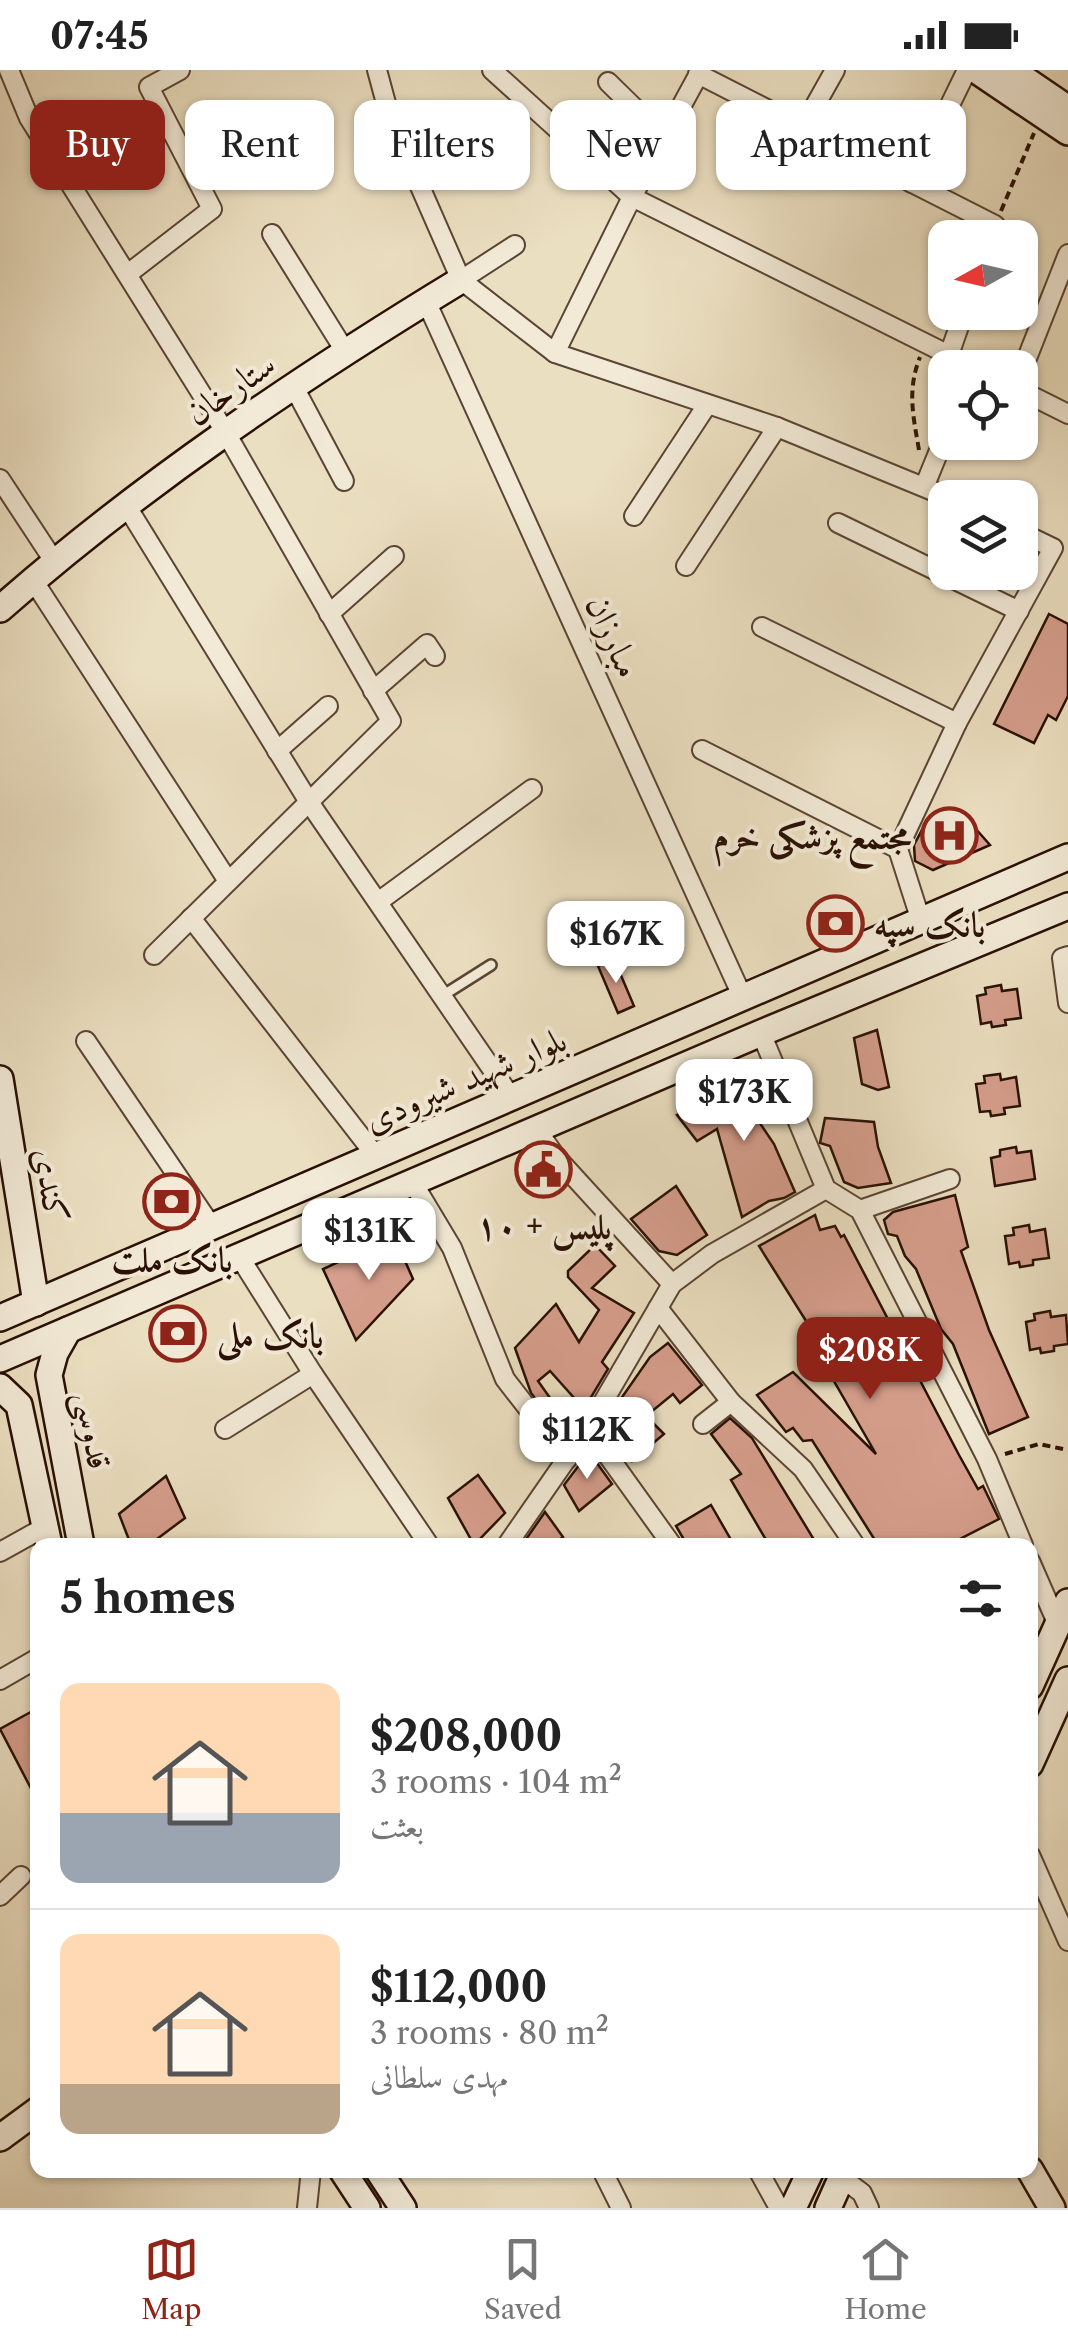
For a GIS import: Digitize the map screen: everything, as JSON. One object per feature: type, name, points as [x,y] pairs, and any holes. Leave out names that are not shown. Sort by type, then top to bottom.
[{"type":"main road","points":[[976,70],[1068,132]]},
{"type":"main road","points":[[1011,70],[1068,108]]},
{"type":"main road","name":"ستارخان","points":[[0,608],[126,505],[226,433],[345,351],[461,280]]},
{"type":"main road","name":"بلوار شهید شیرودی","points":[[0,1318],[1068,858]]},
{"type":"main road","points":[[0,1359],[1068,906]]},
{"type":"main road","name":"کندی","points":[[0,1078],[36,1302]]},
{"type":"main road","name":"قدوسی","points":[[68,1330],[55,1353],[49,1375],[79,1538]]},
{"type":"main road","points":[[10,1396],[21,1396],[32,1388],[46,1394],[52,1406]]},
{"type":"main road","name":"قدوسی","points":[[10,1396],[47,1536]]},
{"type":"main road","points":[[1038,1669],[1063,1614]]},
{"type":"main road","points":[[1038,1746],[1068,1680]]},
{"type":"main road","points":[[0,2138],[30,2116]]},
{"type":"main road","points":[[347,2178],[367,2208]]},
{"type":"main road","points":[[383,2178],[403,2208]]},
{"type":"main road","points":[[794,2208],[807,2178]]},
{"type":"main road","points":[[828,2208],[841,2178]]},
{"type":"main road","points":[[1035,2178],[1052,2208]]},
{"type":"street","points":[[10,70],[30,118],[226,433],[390,721],[154,956]]},
{"type":"street","points":[[128,274],[212,209],[149,87],[180,70]]},
{"type":"street","points":[[377,70],[390,118],[461,280],[555,353],[777,427],[928,487]]},
{"type":"street","points":[[492,70],[632,197],[940,350]]},
{"type":"street","points":[[818,100],[835,70]]},
{"type":"street","points":[[953,100],[968,70]]},
{"type":"street","points":[[684,100],[700,72],[752,100]]},
{"type":"street","points":[[608,82],[626,100]]},
{"type":"street","points":[[555,353],[636,190]]},
{"type":"street","points":[[924,190],[974,220]]},
{"type":"street","points":[[272,234],[345,351]]},
{"type":"street","name":"ستارخان","points":[[461,280],[515,245]]},
{"type":"street","points":[[1030,350],[1068,254]]},
{"type":"street","name":"مبارزان","points":[[426,301],[743,998]]},
{"type":"street","points":[[294,386],[344,481]]},
{"type":"street","points":[[1038,399],[1068,414]]},
{"type":"street","points":[[634,516],[707,405]]},
{"type":"street","points":[[686,566],[777,427]]},
{"type":"street","points":[[925,485],[935,460]]},
{"type":"street","points":[[0,478],[54,562]]},
{"type":"street","points":[[126,505],[308,802],[511,1097]]},
{"type":"street","points":[[838,523],[1019,611]]},
{"type":"street","points":[[1038,541],[1053,548],[1038,576]]},
{"type":"street","points":[[329,614],[394,556]]},
{"type":"street","points":[[33,580],[228,881]]},
{"type":"street","points":[[920,921],[898,849],[956,723],[1030,590]]},
{"type":"street","points":[[762,627],[956,723]]},
{"type":"street","points":[[373,691],[426,644],[435,656]]},
{"type":"street","points":[[277,751],[328,706]]},
{"type":"street","points":[[702,750],[898,849]]},
{"type":"street","points":[[378,902],[532,790]]},
{"type":"street","points":[[191,918],[376,1156]]},
{"type":"street","points":[[1068,956],[1062,958],[1068,1003]]},
{"type":"street","points":[[761,1033],[826,1189],[860,1210],[987,1459],[1021,1538]]},
{"type":"street","points":[[86,1041],[212,1226]]},
{"type":"street","points":[[536,1130],[672,1284]]},
{"type":"street","points":[[860,1210],[950,1179]]},
{"type":"street","points":[[414,1183],[452,1248],[505,1379],[566,1459]]},
{"type":"street","points":[[512,1538],[588,1428],[672,1284],[712,1254],[826,1189]]},
{"type":"street","points":[[240,1256],[313,1374],[425,1538]]},
{"type":"street","points":[[658,1308],[731,1402],[803,1469],[851,1538]]},
{"type":"street","points":[[226,1430],[313,1374]]},
{"type":"street","points":[[703,1424],[731,1402]]},
{"type":"street","points":[[588,1428],[667,1538]]},
{"type":"street","points":[[0,1552],[30,1542]]},
{"type":"street","points":[[1038,1574],[1063,1614]]},
{"type":"street","points":[[0,1680],[30,1663]]},
{"type":"street","points":[[1038,1873],[1068,1942]]},
{"type":"street","points":[[0,1896],[21,1876]]},
{"type":"street","points":[[306,2208],[309,2178]]},
{"type":"street","points":[[606,2178],[621,2208]]},
{"type":"street","points":[[762,2178],[779,2208]]},
{"type":"street","points":[[847,2178],[862,2193],[869,2208]]},
{"type":"lane","points":[[442,996],[491,964]]},
{"type":"path","points":[[997,220],[1042,116]]},
{"type":"path","points":[[919,451],[910,402],[913,376],[925,343]]},
{"type":"path","points":[[712,1084],[720,1086]]},
{"type":"path","points":[[987,1459],[1039,1444],[1068,1450]]},
{"type":"building","points":[[1049,614],[1068,624],[1068,696],[1056,720],[1048,715],[1034,743],[994,724]]},
{"type":"building","name":"مجتمع پزشکی خرم","points":[[960,811],[990,845],[933,870],[915,861],[914,845],[923,828]]},
{"type":"building","points":[[614,959],[634,1006],[618,1013],[598,966]]},
{"type":"building","points":[[1001,985],[1002,991],[1017,989],[1021,1018],[1005,1020],[1006,1025],[981,1024],[977,996],[986,994],[985,988]]},
{"type":"building","points":[[877,1030],[889,1087],[878,1090],[862,1084],[854,1038]]},
{"type":"building","points":[[1000,1074],[1001,1080],[1016,1077],[1020,1106],[1004,1108],[1005,1114],[991,1116],[990,1111],[980,1112],[976,1084],[985,1083],[984,1076]]},
{"type":"building","points":[[765,1075],[774,1097],[751,1110],[774,1144],[795,1192],[742,1217],[717,1129],[697,1141],[677,1115]]},
{"type":"building","points":[[825,1118],[874,1122],[891,1183],[858,1188],[844,1182],[830,1146],[820,1143]]},
{"type":"building","points":[[1016,1147],[1017,1153],[1031,1151],[1035,1179],[995,1186],[991,1158],[1000,1156],[1000,1150]]},
{"type":"building","points":[[676,1186],[707,1235],[677,1255],[659,1251],[631,1219]]},
{"type":"building","points":[[955,1195],[968,1247],[961,1251],[989,1330],[1028,1417],[989,1434],[953,1344],[941,1329],[916,1269],[905,1256],[897,1236],[888,1234],[884,1220],[893,1212]]},
{"type":"building","points":[[815,1215],[820,1230],[835,1226],[841,1237],[844,1235],[959,1455],[978,1489],[983,1486],[999,1519],[962,1538],[874,1538],[812,1440],[803,1441],[793,1428],[786,1432],[757,1395],[793,1372],[876,1454],[812,1343],[818,1340],[759,1246]]},
{"type":"building","points":[[1029,1225],[1030,1232],[1045,1229],[1049,1258],[1020,1267],[1019,1262],[1009,1264],[1005,1236],[1014,1235],[1013,1228]]},
{"type":"building","points":[[394,1236],[413,1279],[356,1340],[323,1269]]},
{"type":"building","points":[[595,1245],[615,1266],[592,1288],[634,1313],[602,1362],[608,1369],[584,1409],[550,1371],[538,1381],[572,1429],[566,1438],[531,1393],[515,1348],[556,1304],[579,1342],[599,1310],[568,1277],[568,1271]]},
{"type":"building","points":[[1050,1311],[1051,1317],[1066,1315],[1068,1344],[1054,1346],[1054,1351],[1030,1350],[1026,1322],[1035,1320],[1034,1314]]},
{"type":"building","points":[[668,1343],[702,1385],[680,1403],[673,1394],[646,1416],[664,1434],[632,1461],[607,1434],[611,1413],[650,1357]]},
{"type":"building","points":[[730,1418],[752,1438],[813,1538],[765,1538],[731,1480],[741,1474],[711,1434]]},
{"type":"building","points":[[589,1452],[612,1484],[579,1511],[564,1485]]},
{"type":"building","points":[[478,1475],[505,1513],[481,1538],[470,1538],[448,1498]]},
{"type":"building","points":[[166,1476],[185,1518],[158,1538],[128,1538],[119,1514]]},
{"type":"building","points":[[711,1505],[730,1538],[683,1538],[676,1526]]},
{"type":"building","points":[[545,1512],[563,1537],[562,1538],[527,1538]]},
{"type":"building","points":[[30,1712],[30,1787],[0,1729]]},
{"type":"place","name":"مجتمع پزشکی خرم","points":[[950,835]]},
{"type":"place","name":"بانک سپه","points":[[835,923]]},
{"type":"place","name":"پلیس + ۱۰","points":[[544,1169]]},
{"type":"place","name":"بانک ملت","points":[[172,1202]]},
{"type":"place","name":"بانک ملی","points":[[178,1334]]}]
